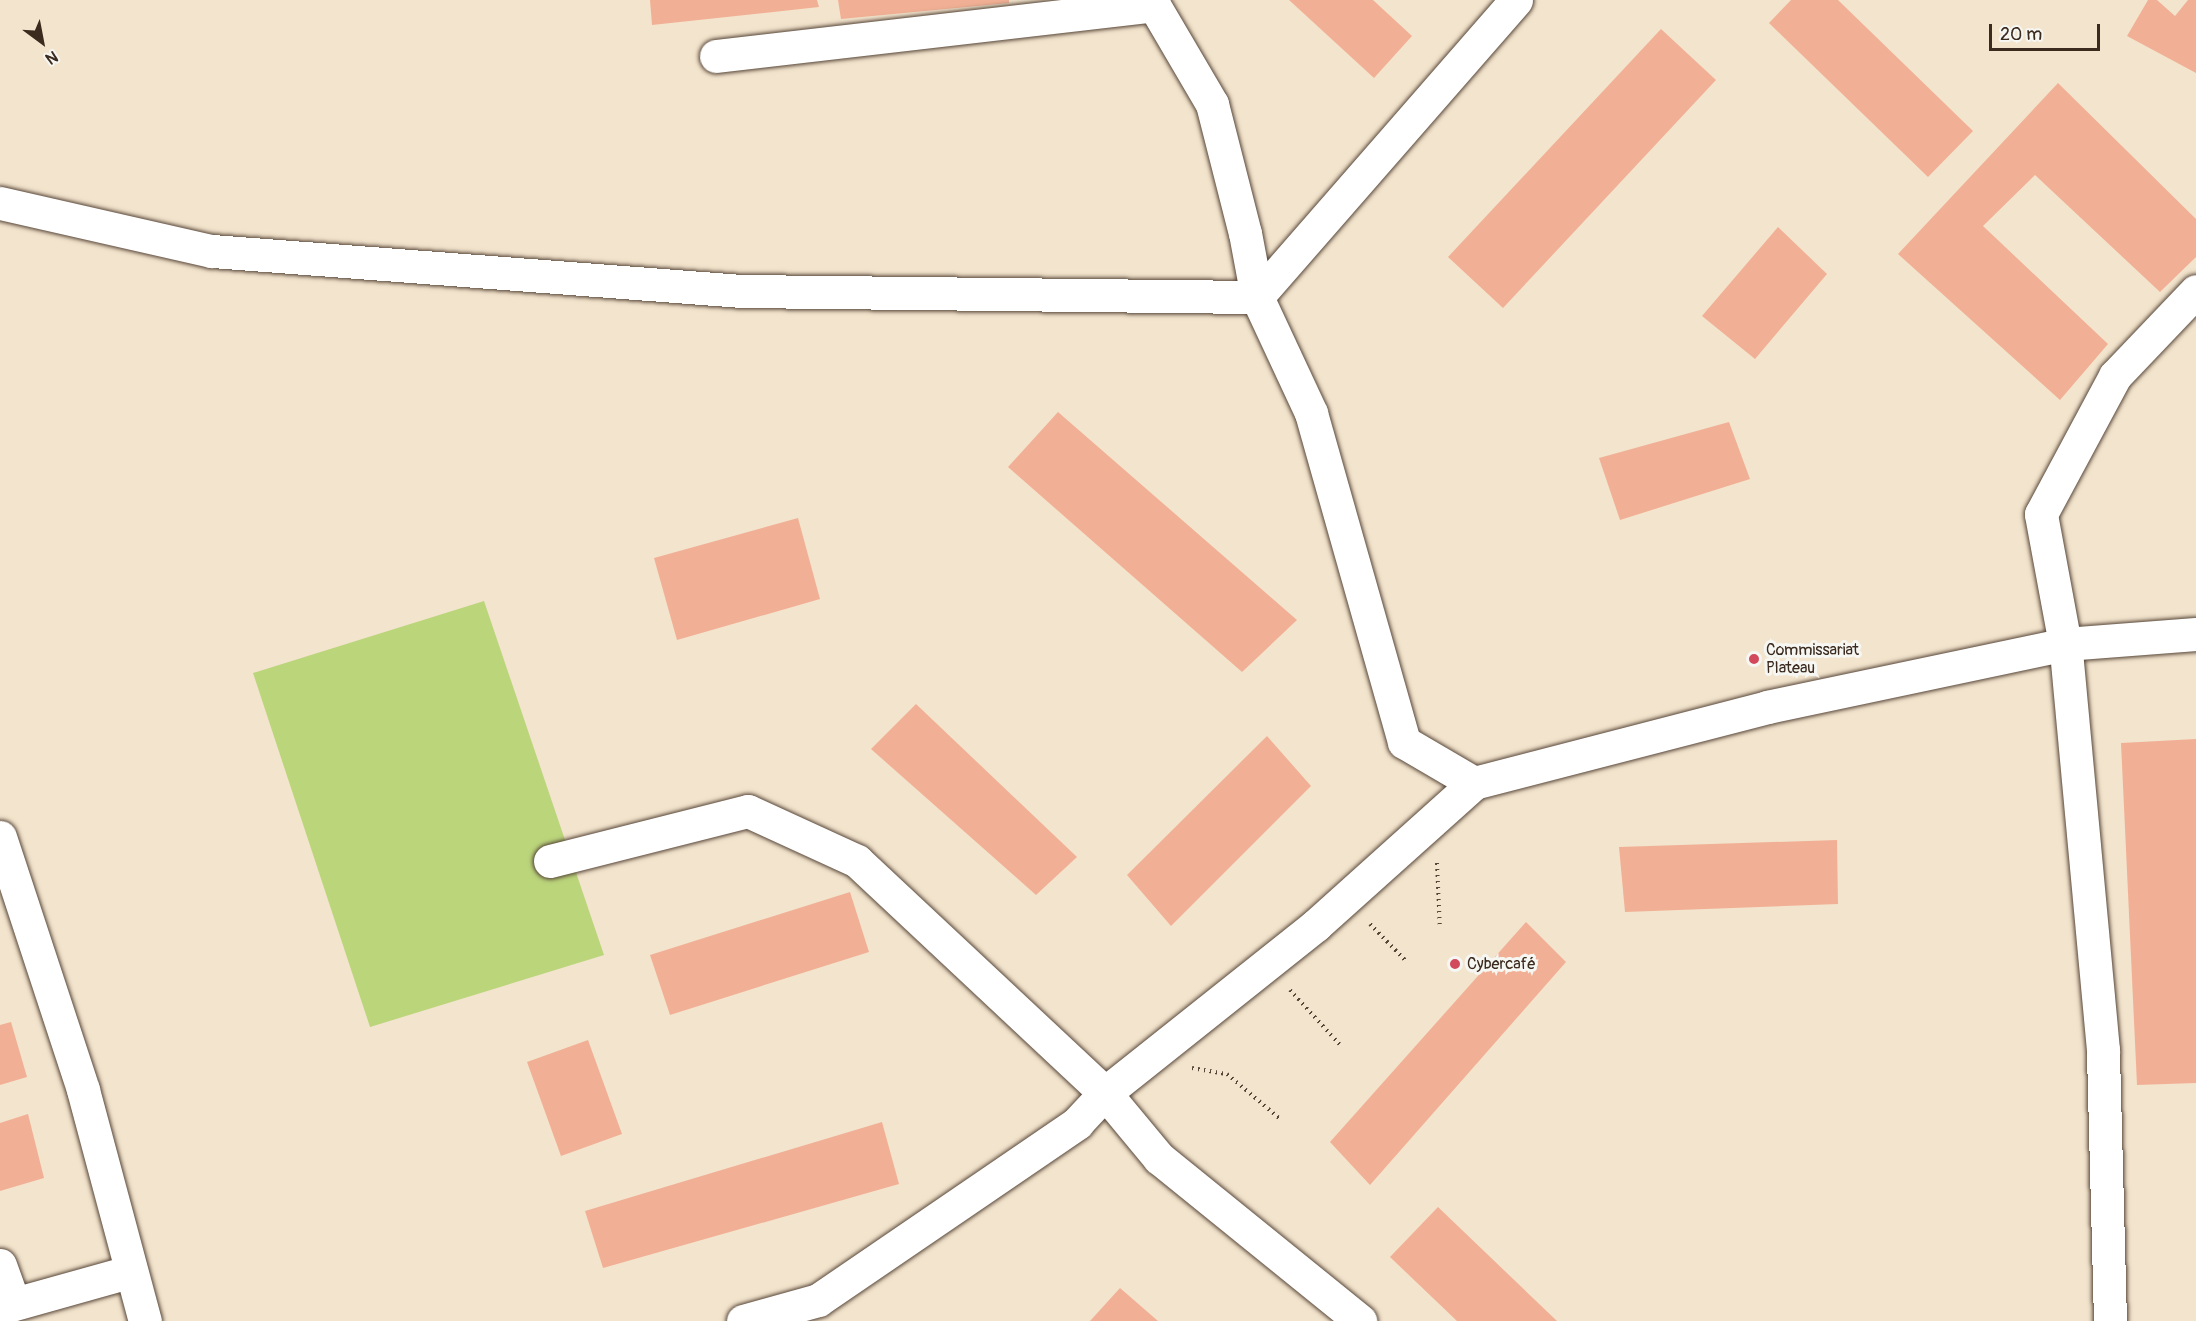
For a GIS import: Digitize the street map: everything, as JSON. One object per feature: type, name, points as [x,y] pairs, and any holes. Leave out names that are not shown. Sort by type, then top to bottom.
[{"type":"street","points":[[716,56],[1152,2],[1212,104],[1245,233],[1257,297],[1311,413],[1404,742],[1474,783]]},
{"type":"street","points":[[1257,297],[1510,2]]},
{"type":"street","points":[[0,203],[212,251],[718,289],[1257,297]]},
{"type":"street","points":[[2110,1321],[2103,1050],[2064,644],[2041,514],[2115,376],[2196,291]]},
{"type":"street","points":[[743,1321],[818,1300],[1077,1123],[1105,1093],[1348,897],[1474,783],[1767,707],[2064,644],[2196,634]]},
{"type":"street","points":[[550,861],[748,811],[857,861],[1105,1093],[1159,1158],[1360,1321]]},
{"type":"street","points":[[0,838],[83,1090],[129,1272],[145,1321]]},
{"type":"street","points":[[0,1265],[7,1306],[129,1272]]},
{"type":"path","points":[[1435,819],[1440,929]]},
{"type":"path","points":[[1348,897],[1407,962]]},
{"type":"path","points":[[1265,966],[1342,1047]]},
{"type":"path","points":[[1142,1064],[1227,1074],[1280,1119]]},
{"type":"green space","points":[[484,601],[604,955],[370,1027],[253,673]]},
{"type":"building","points":[[650,0],[817,0],[819,7],[652,25]]},
{"type":"building","points":[[838,0],[1009,0],[1009,3],[841,19]]},
{"type":"building","points":[[1289,0],[1373,0],[1412,36],[1374,78]]},
{"type":"building","points":[[1791,0],[1838,0],[1973,131],[1928,177],[1769,23]]},
{"type":"building","points":[[2148,0],[2157,0],[2175,16],[2188,0],[2196,0],[2196,73],[2127,36]]},
{"type":"building","points":[[1661,29],[1716,80],[1503,308],[1448,257]]},
{"type":"building","points":[[2058,83],[2196,219],[2196,257],[2160,292],[2035,175],[1983,226],[2108,344],[2060,400],[1898,254]]},
{"type":"building","points":[[1778,227],[1827,274],[1755,359],[1702,316]]},
{"type":"building","points":[[1058,412],[1297,620],[1242,672],[1008,467]]},
{"type":"building","points":[[1729,422],[1750,479],[1620,520],[1599,458]]},
{"type":"building","points":[[798,518],[820,599],[677,640],[654,558]]},
{"type":"building","points":[[916,704],[1077,857],[1036,895],[871,749]]},
{"type":"building","points":[[1267,736],[1311,786],[1171,926],[1127,875]]},
{"type":"building","points":[[2196,739],[2196,1083],[2137,1085],[2121,743]]},
{"type":"building","points":[[1837,840],[1838,904],[1625,912],[1619,847]]},
{"type":"building","points":[[850,892],[869,952],[670,1015],[650,955]]},
{"type":"building","points":[[1526,922],[1566,962],[1370,1185],[1330,1142]]},
{"type":"building","points":[[11,1022],[27,1077],[0,1085],[0,1025]]},
{"type":"building","points":[[588,1040],[622,1134],[561,1156],[527,1062]]},
{"type":"building","points":[[28,1114],[44,1178],[0,1191],[0,1123]]},
{"type":"building","points":[[882,1122],[899,1184],[603,1268],[585,1211]]},
{"type":"building","points":[[1438,1207],[1557,1321],[1457,1321],[1390,1257]]},
{"type":"building","points":[[1120,1288],[1158,1321],[1090,1321]]},
{"type":"place","name":"Commissariat Plateau","points":[[1754,659]]},
{"type":"place","name":"Cybercafé","points":[[1455,964]]}]
